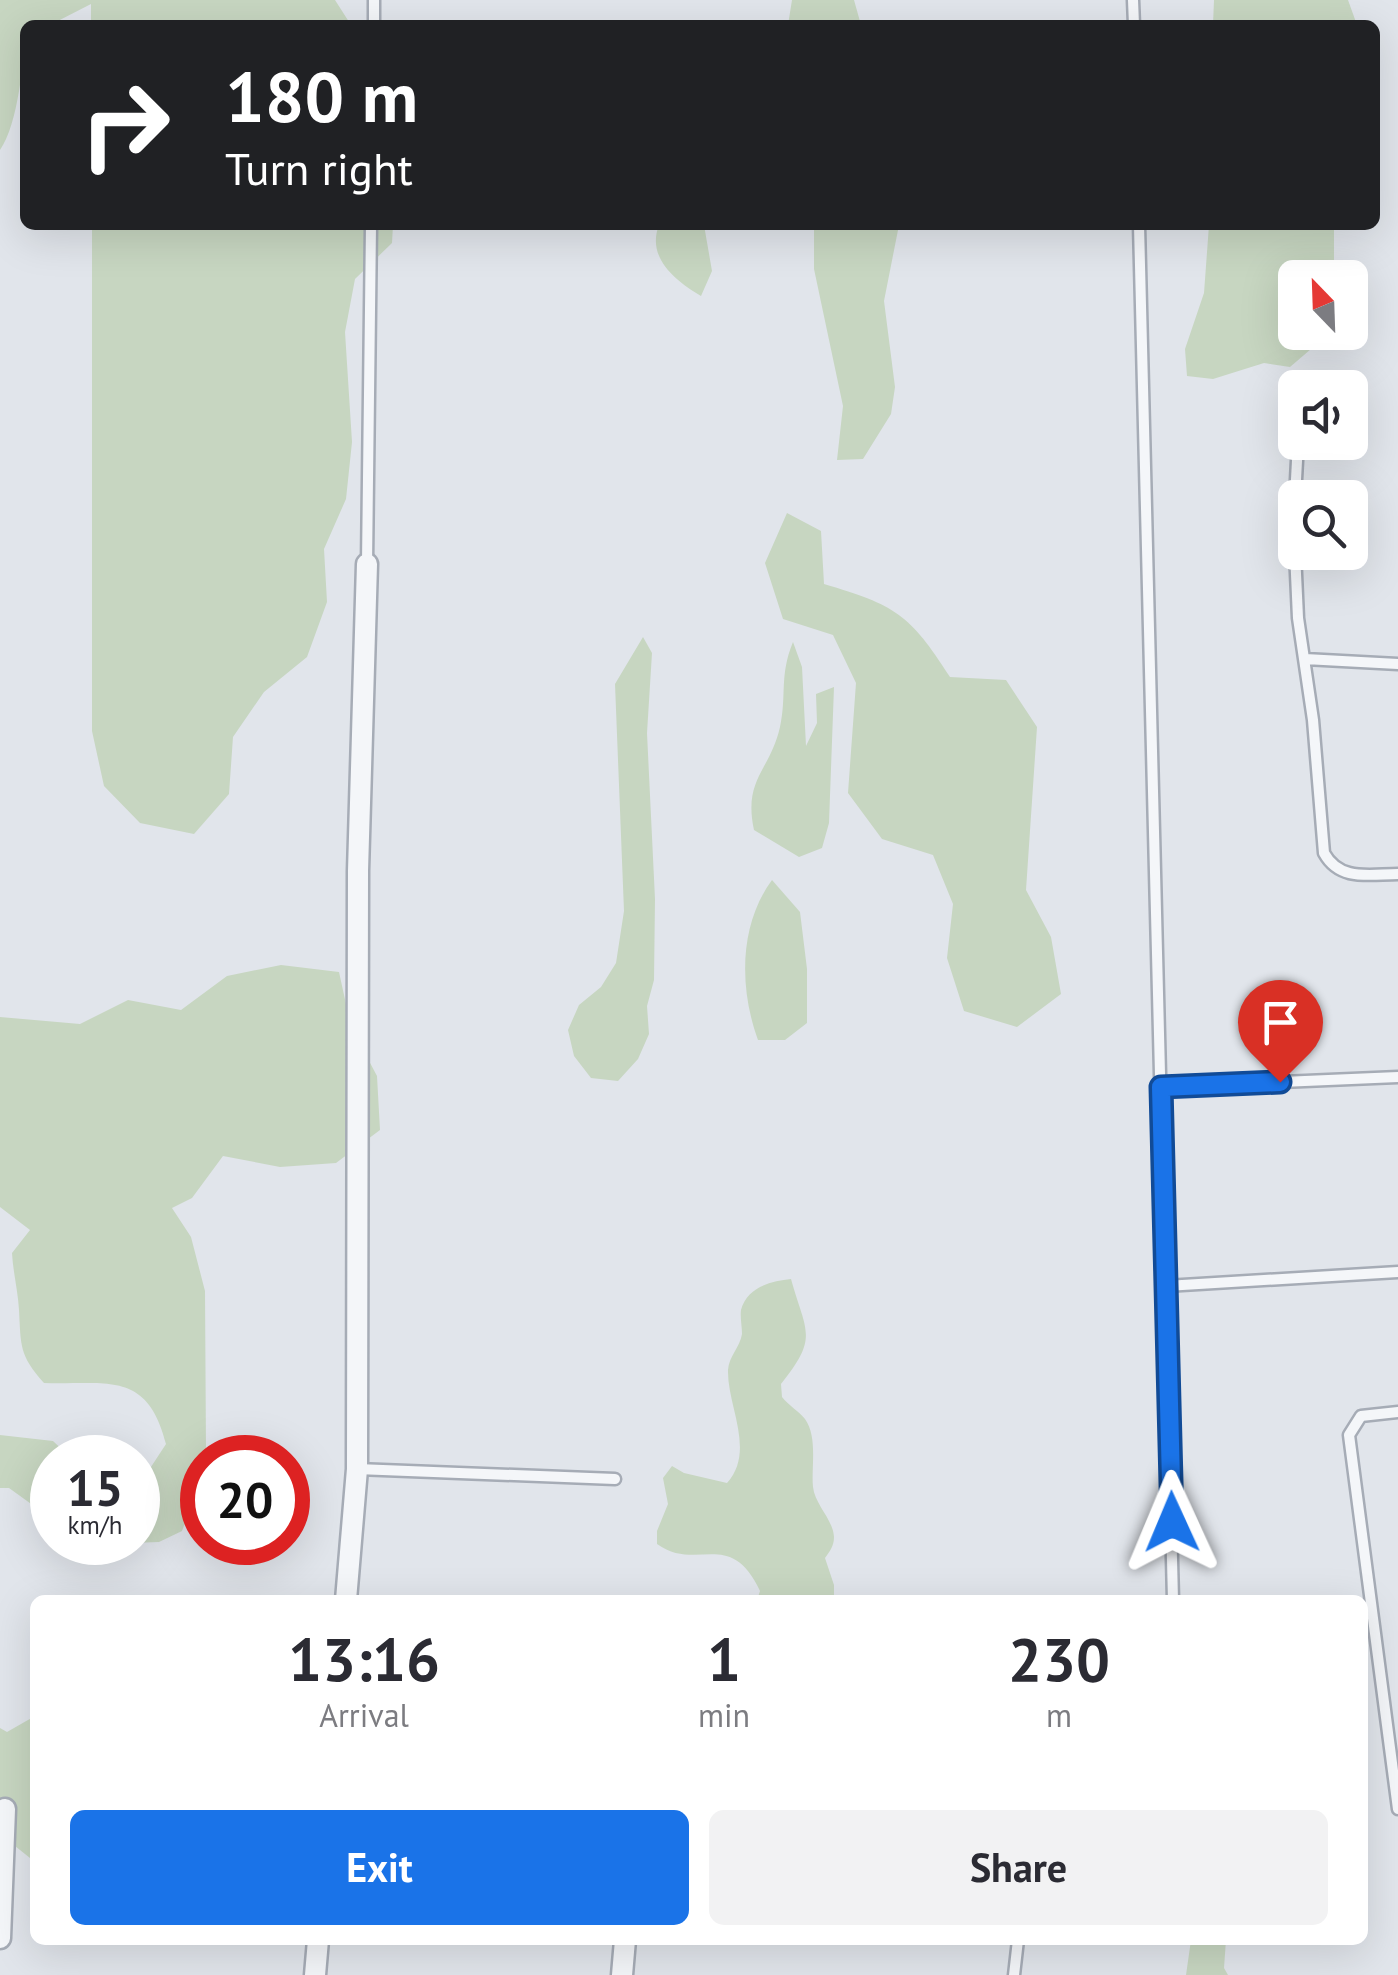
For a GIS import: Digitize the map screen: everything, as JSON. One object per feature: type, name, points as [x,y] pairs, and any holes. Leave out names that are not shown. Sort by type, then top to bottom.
[{"type":"street","points":[[346,1595],[357,1469],[358,872],[367,564]]},
{"type":"street","points":[[0,1938],[5,1809]]},
{"type":"street","points":[[315,1975],[318,1945]]},
{"type":"street","points":[[622,1975],[625,1945]]},
{"type":"lane","points":[[367,564],[371,230]]},
{"type":"lane","points":[[1139,230],[1174,1595]]},
{"type":"lane","points":[[1296,570],[1324,853],[1331,865],[1347,874],[1398,874]]},
{"type":"lane","points":[[1305,659],[1398,664]]},
{"type":"lane","points":[[1161,1087],[1398,1076]]},
{"type":"lane","points":[[1166,1286],[1398,1272]]},
{"type":"lane","points":[[1398,1412],[1361,1416],[1349,1435],[1398,1808]]},
{"type":"lane","points":[[357,1469],[615,1479]]},
{"type":"lane","points":[[1014,1975],[1017,1945]]},
{"type":"green space","points":[[0,0],[335,0],[348,20],[91,20],[91,4],[60,20],[20,20],[20,84],[12,124],[0,150]]},
{"type":"green space","points":[[792,0],[854,0],[860,20],[789,20]]},
{"type":"green space","points":[[1214,0],[1348,0],[1355,20],[1213,20]]},
{"type":"green space","points":[[92,230],[393,230],[392,243],[355,279],[345,332],[352,442],[346,499],[324,549],[327,602],[307,657],[264,692],[233,737],[229,794],[194,834],[140,823],[104,786],[92,731]]},
{"type":"green space","points":[[658,230],[705,230],[712,271],[701,296],[666,267],[656,237]]},
{"type":"green space","points":[[814,230],[898,230],[884,301],[895,387],[891,414],[863,459],[837,460],[843,406],[814,269]]},
{"type":"green space","points":[[1209,230],[1334,230],[1334,260],[1278,260],[1278,350],[1310,350],[1290,367],[1264,363],[1213,379],[1187,376],[1185,349],[1204,293]]},
{"type":"green space","points":[[787,513],[821,531],[824,584],[899,615],[923,639],[950,677],[1006,680],[1037,727],[1026,890],[1051,937],[1061,994],[1017,1027],[964,1011],[947,958],[953,904],[933,855],[882,839],[848,793],[856,683],[833,635],[783,619],[765,563]]},
{"type":"green space","points":[[643,637],[652,653],[647,733],[655,899],[654,980],[647,1006],[649,1034],[638,1059],[618,1081],[591,1078],[574,1056],[568,1030],[579,1005],[601,987],[616,963],[624,911],[615,684]]},
{"type":"green space","points":[[793,642],[802,667],[806,746],[817,723],[816,694],[834,687],[829,823],[822,848],[799,857],[754,830],[752,813],[755,787],[780,727],[786,665]]},
{"type":"green space","points":[[772,880],[800,912],[807,969],[807,1023],[785,1040],[758,1040],[748,999],[746,957],[753,917]]},
{"type":"green space","points":[[281,965],[339,972],[351,1027],[377,1076],[380,1130],[336,1163],[280,1167],[223,1156],[192,1198],[172,1208],[191,1237],[205,1291],[206,1435],[180,1435],[180,1532],[160,1542],[160,1453],[166,1444],[148,1404],[122,1386],[44,1383],[30,1365],[21,1342],[12,1253],[30,1230],[0,1207],[0,1017],[80,1024],[128,1000],[181,1010],[227,976]]},
{"type":"green space","points":[[791,1279],[804,1323],[805,1344],[781,1384],[782,1397],[809,1426],[814,1494],[834,1537],[825,1558],[834,1595],[759,1595],[749,1572],[737,1561],[712,1554],[686,1555],[657,1544],[657,1531],[668,1504],[663,1478],[672,1466],[684,1473],[727,1483],[735,1470],[740,1443],[728,1370],[742,1334],[744,1302],[768,1284]]},
{"type":"green space","points":[[0,1435],[30,1438],[30,1503],[9,1488],[0,1488]]},
{"type":"green space","points":[[30,1719],[30,1858],[0,1834],[0,1728],[7,1732]]},
{"type":"green space","points":[[1190,1945],[1226,1945],[1224,1968],[1228,1975],[1186,1975]]},
{"type":"route","points":[[1172,1522],[1161,1087],[1280,1082]]}]
